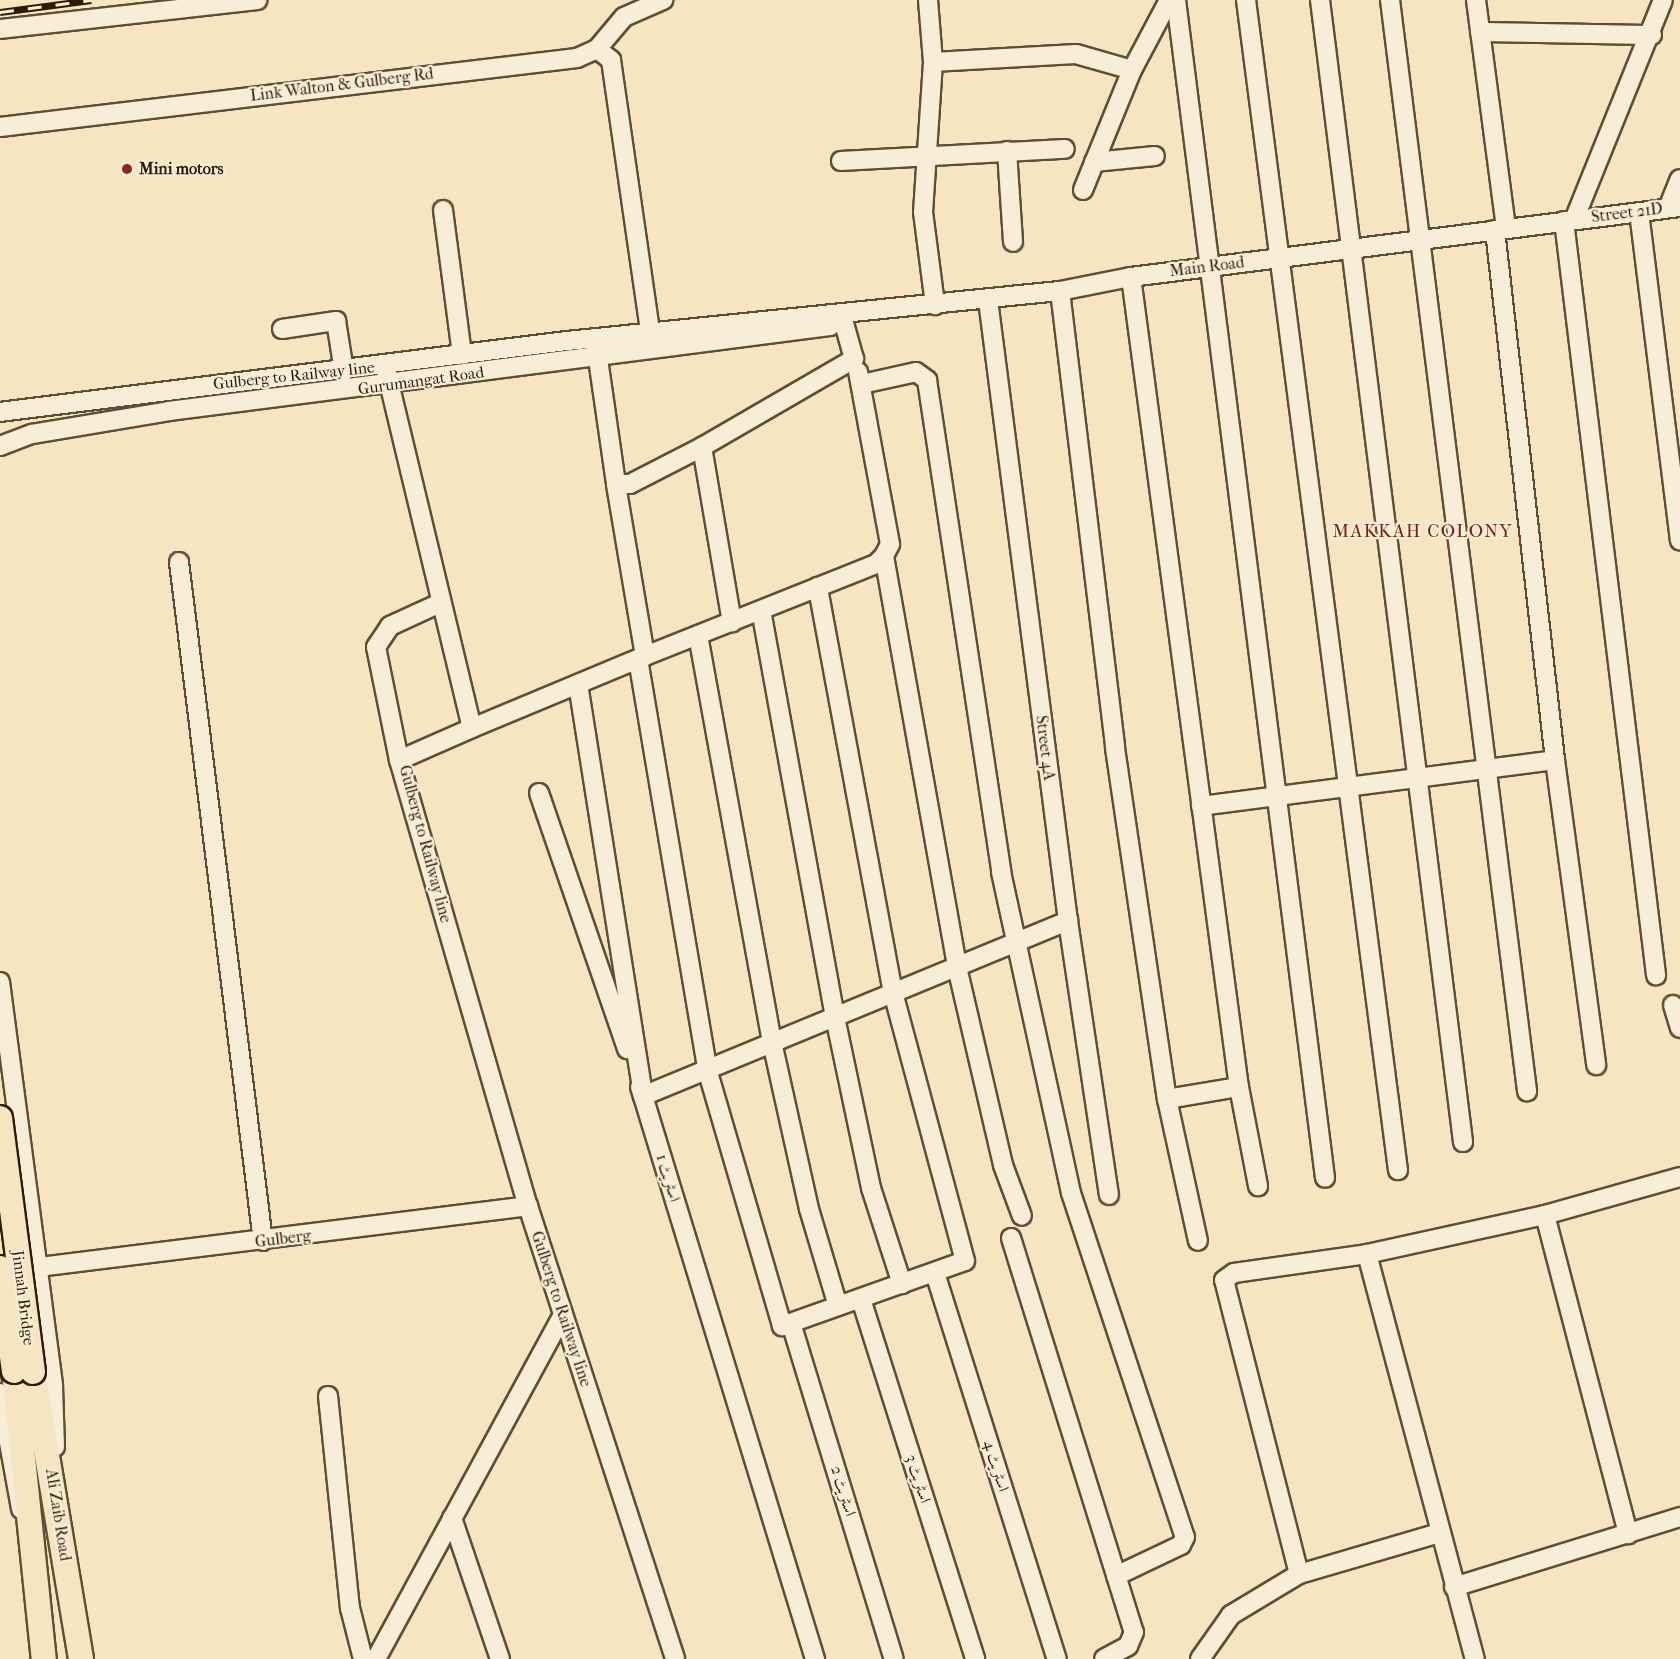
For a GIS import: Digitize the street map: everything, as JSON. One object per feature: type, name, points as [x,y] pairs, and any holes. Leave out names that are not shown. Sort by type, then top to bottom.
[{"type":"main road","name":"Jinnah Bridge","points":[[0,1118],[23,1371]]},
{"type":"main road","name":"Jinnah Bridge","points":[[0,1268],[23,1371]]},
{"type":"main road","name":"Ali Zaib Road","points":[[23,1371],[56,1494],[81,1659]]},
{"type":"main road","name":"Ali Zaib Road","points":[[23,1371],[33,1551],[44,1659]]},
{"type":"street","points":[[0,29],[257,0]]},
{"type":"street","points":[[652,339],[611,60],[597,49],[624,17],[663,0]]},
{"type":"street","points":[[928,0],[933,62],[923,212],[935,305]]},
{"type":"street","points":[[1083,190],[1132,70],[1169,0]]},
{"type":"street","points":[[1176,0],[1206,267],[1325,1178]]},
{"type":"street","points":[[1246,0],[1276,258],[1398,1170]]},
{"type":"street","points":[[1320,0],[1348,249],[1463,1142]]},
{"type":"street","points":[[1390,0],[1527,1091]]},
{"type":"street","points":[[1476,0],[1555,760],[1596,1065]]},
{"type":"street","points":[[1656,975],[1569,221],[1652,35],[1663,0]]},
{"type":"street","points":[[1480,32],[1652,35]]},
{"type":"street","name":"Link Walton & Gulberg Rd","points":[[0,127],[577,58],[597,49]]},
{"type":"street","points":[[933,62],[1076,54],[1132,70]]},
{"type":"street","points":[[841,161],[927,154],[1065,149]]},
{"type":"street","points":[[1007,151],[1013,242]]},
{"type":"street","points":[[1094,162],[1155,156]]},
{"type":"street","points":[[1674,207],[1680,179]]},
{"type":"street","name":"Street 21D","points":[[1569,221],[1674,207]]},
{"type":"street","points":[[443,210],[462,355]]},
{"type":"street","points":[[1640,212],[1680,540]]},
{"type":"street","name":"Main Road","points":[[596,348],[652,339],[1060,291],[1131,277],[1569,221]]},
{"type":"street","points":[[1131,277],[1239,1087],[1258,1186]]},
{"type":"street","points":[[1060,291],[1115,748],[1167,1099],[1198,1241]]},
{"type":"street","name":"Street 4A","points":[[988,300],[1068,921],[1109,1195]]},
{"type":"street","points":[[842,316],[862,384],[890,544],[884,556],[957,967],[1003,1165],[1022,1216]]},
{"type":"street","points":[[282,329],[336,321],[344,371]]},
{"type":"street","points":[[385,366],[462,355],[596,348],[641,658],[707,1069],[778,1322],[782,1326],[965,1261],[893,993],[818,587]]},
{"type":"street","name":"Gurumangat Road","points":[[0,446],[32,434],[169,411],[386,387],[596,348]]},
{"type":"street","points":[[616,483],[630,484],[702,447],[854,358]]},
{"type":"street","name":"Gulberg to Railway line","points":[[0,412],[385,366],[386,387],[438,604],[472,728],[399,760],[528,1206],[675,1659]]},
{"type":"street","points":[[862,384],[916,372],[927,380],[1001,872],[1071,1193],[1185,1537],[1181,1545],[1116,1576]]},
{"type":"street","points":[[702,447],[732,622]]},
{"type":"street","points":[[472,728],[818,587],[884,556]]},
{"type":"street","points":[[179,561],[264,1241]]},
{"type":"street","points":[[399,760],[376,647],[390,626],[438,604]]},
{"type":"street","points":[[761,610],[835,1017],[871,1188],[902,1284]]},
{"type":"street","points":[[698,635],[772,1042],[809,1209],[838,1306]]},
{"type":"street","name":"اسٹریٹ 1","points":[[578,684],[643,1095],[815,1659]]},
{"type":"street","points":[[1201,806],[1555,760]]},
{"type":"street","points":[[539,793],[643,1095],[1068,921]]},
{"type":"street","points":[[0,982],[53,1387],[56,1494]]},
{"type":"street","points":[[1673,1005],[1680,1028]]},
{"type":"street","points":[[1167,1099],[1239,1087]]},
{"type":"street","points":[[1299,1574],[1224,1281],[1234,1273],[1366,1254],[1545,1215],[1680,1177]]},
{"type":"street","name":"Gulberg","points":[[39,1267],[264,1241],[528,1206]]},
{"type":"street","points":[[1545,1215],[1628,1534]]},
{"type":"street","points":[[1011,1238],[1116,1576],[1132,1640],[1104,1659]]},
{"type":"street","points":[[1366,1254],[1439,1533],[1475,1659]]},
{"type":"street","name":"اسٹریٹ 4","points":[[935,1273],[1057,1659]]},
{"type":"street","name":"اسٹریٹ 3","points":[[861,1299],[975,1659]]},
{"type":"street","points":[[376,1659],[563,1314]]},
{"type":"street","name":"اسٹریٹ 2","points":[[791,1323],[894,1659]]},
{"type":"street","points":[[0,1393],[10,1474],[33,1551]]},
{"type":"street","points":[[328,1396],[350,1608],[363,1659]]},
{"type":"street","points":[[1454,1587],[1680,1517]]},
{"type":"street","points":[[452,1518],[500,1659]]},
{"type":"street","points":[[1200,1659],[1231,1615],[1299,1574],[1439,1533]]},
{"type":"railway","points":[[0,12],[91,0]]},
{"type":"place","name":"Mini motors","points":[[127,169]]},
{"type":"district","name":"MAKKAH COLONY","points":[[1423,532]]}]
